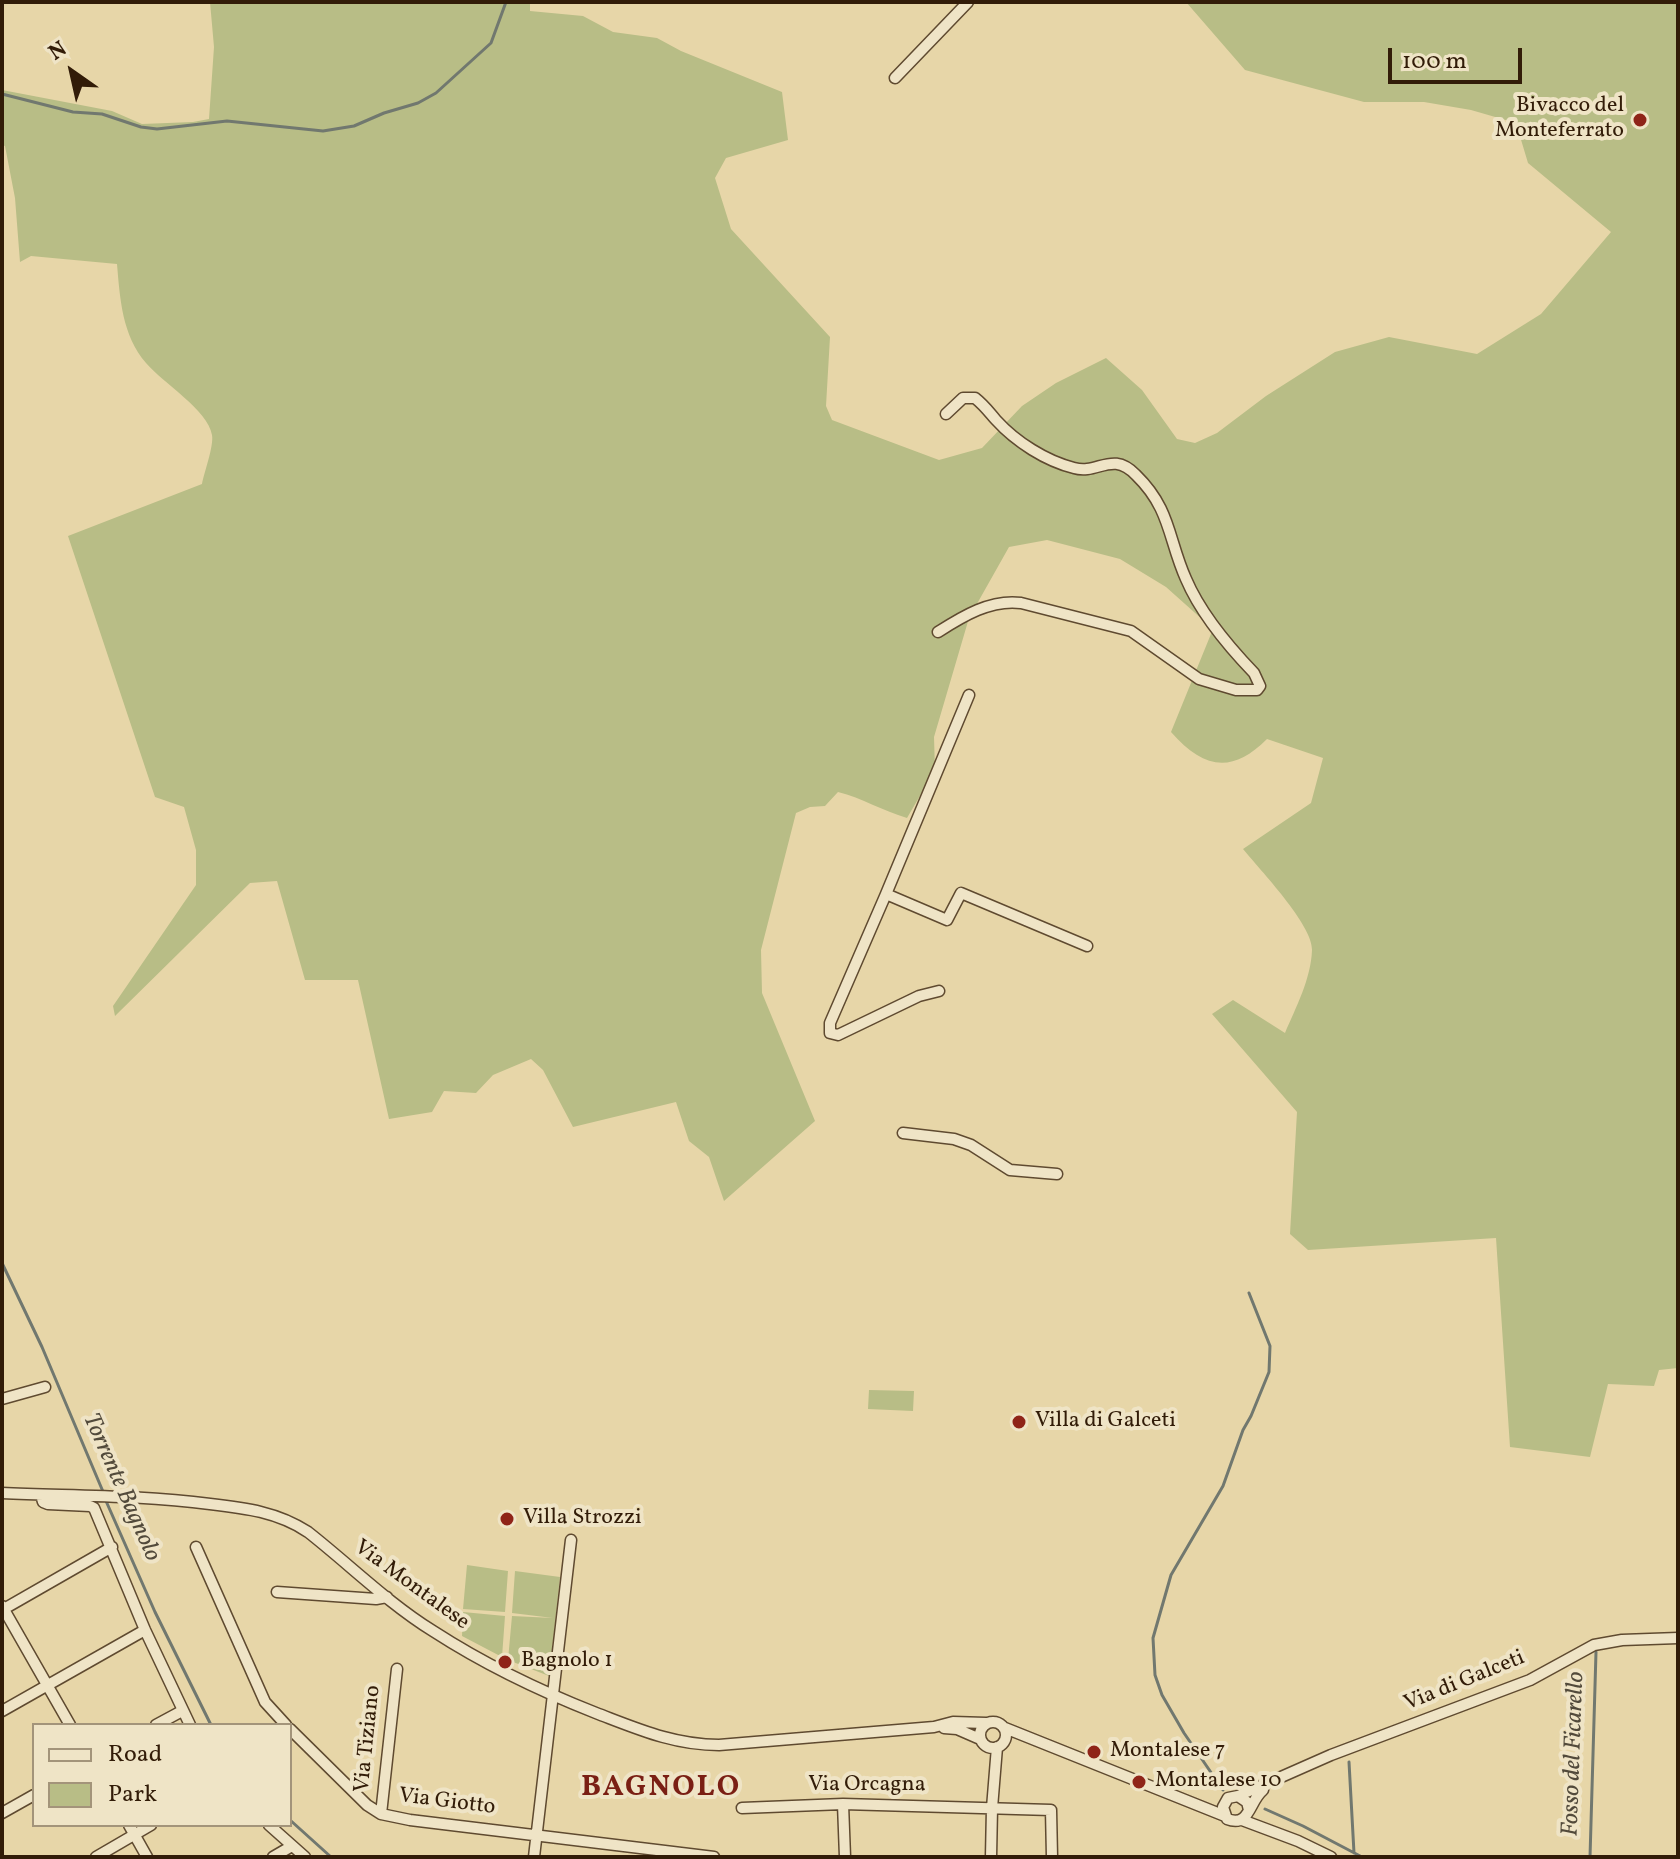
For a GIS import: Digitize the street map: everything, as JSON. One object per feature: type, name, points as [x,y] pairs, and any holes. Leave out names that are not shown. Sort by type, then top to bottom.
[{"type":"street","points":[[895,78],[968,2]]},
{"type":"street","points":[[938,632],[985,607],[1006,601],[1021,603],[1131,631],[1199,679],[1218,686],[1249,692],[1260,686],[1254,673],[1195,597],[1185,577],[1168,520],[1153,495],[1127,466],[1114,462],[1077,469],[1042,456],[997,421],[975,398],[963,398],[946,414]]},
{"type":"street","points":[[939,991],[919,996],[838,1035],[830,1033],[830,1023],[969,695]]},
{"type":"street","points":[[886,894],[947,920],[961,893],[1087,946]]},
{"type":"street","points":[[903,1133],[954,1139],[971,1145],[1010,1170],[1057,1174]]},
{"type":"street","points":[[2,1399],[45,1387]]},
{"type":"street","name":"Via Montalese","points":[[2,1493],[185,1500],[275,1515],[308,1532],[432,1631],[553,1696],[655,1736],[695,1745],[740,1744],[934,1727],[953,1722],[995,1721],[1005,1728],[1197,1803],[1231,1821],[1246,1814]]},
{"type":"street","points":[[41,1495],[43,1502],[48,1504],[94,1508],[145,1630],[189,1723]]},
{"type":"street","points":[[534,1857],[571,1540]]},
{"type":"street","points":[[69,1723],[3,1608],[112,1547]]},
{"type":"street","name":"Via Giotto","points":[[196,1547],[265,1702],[284,1723]]},
{"type":"street","points":[[277,1592],[376,1599],[387,1597]]},
{"type":"street","points":[[2,1711],[145,1630]]},
{"type":"street","name":"Via di Galceti","points":[[1233,1797],[1331,1755],[1530,1680],[1594,1645],[1622,1640],[1678,1638]]},
{"type":"street","name":"Via Tiziano","points":[[381,1814],[397,1669]]},
{"type":"street","points":[[160,1723],[182,1711]]},
{"type":"street","points":[[980,1739],[980,1730],[986,1723]]},
{"type":"street","name":"Via Montalese","points":[[934,1727],[957,1729],[980,1739],[989,1747],[1000,1745]]},
{"type":"street","points":[[991,1857],[992,1808],[1005,1728]]},
{"type":"street","name":"Via Giotto","points":[[292,1731],[367,1805],[381,1814],[714,1857]]},
{"type":"street","points":[[1000,1745],[1031,1737]]},
{"type":"street","name":"Via di Galceti","points":[[1246,1814],[1255,1795],[1270,1783]]},
{"type":"street","points":[[2,1813],[32,1796]]},
{"type":"street","points":[[1225,1816],[1223,1807],[1233,1797]]},
{"type":"street","points":[[1197,1803],[1212,1803],[1233,1797],[1247,1802],[1246,1814],[1261,1829],[1298,1841],[1331,1857]]},
{"type":"street","points":[[843,1804],[845,1857]]},
{"type":"street","name":"Via Orcagna","points":[[742,1808],[843,1804],[1051,1810],[1052,1857]]},
{"type":"street","points":[[271,1827],[305,1857]]},
{"type":"street","points":[[96,1857],[132,1830],[147,1857]]},
{"type":"street","points":[[273,1857],[292,1846]]},
{"type":"green space","points":[[210,2],[530,2],[530,11],[583,16],[613,32],[657,38],[681,51],[782,92],[788,140],[726,158],[715,178],[731,229],[830,337],[826,406],[832,420],[939,460],[982,448],[1022,406],[1056,383],[1106,358],[1142,390],[1177,439],[1195,443],[1217,433],[1266,396],[1335,352],[1389,337],[1477,354],[1541,314],[1611,232],[1528,163],[1516,123],[1471,110],[1424,102],[1364,102],[1245,70],[1186,2],[1678,2],[1678,1368],[1659,1370],[1654,1386],[1608,1384],[1590,1457],[1510,1447],[1496,1238],[1308,1250],[1290,1234],[1297,1112],[1212,1014],[1233,1000],[1285,1033],[1294,1013],[1309,972],[1310,939],[1295,913],[1243,849],[1311,803],[1323,758],[1267,739],[1241,758],[1218,762],[1206,760],[1183,744],[1171,732],[1213,629],[1166,587],[1120,559],[1047,540],[1009,547],[969,618],[934,737],[935,770],[907,818],[838,792],[825,806],[810,807],[796,813],[761,950],[762,993],[815,1121],[724,1201],[709,1157],[689,1141],[676,1102],[573,1127],[543,1070],[531,1059],[493,1075],[476,1093],[444,1091],[432,1112],[389,1119],[358,980],[305,980],[277,881],[250,883],[115,1016],[113,1006],[196,885],[196,850],[184,807],[155,797],[68,536],[202,484],[212,435],[202,416],[138,352],[127,329],[117,264],[31,256],[20,262],[15,198],[5,146],[2,145],[2,90],[112,111],[142,124],[209,119],[214,47]]},
{"type":"green space","points":[[869,1390],[914,1391],[913,1411],[868,1409]]},
{"type":"green space","points":[[467,1565],[508,1571],[505,1612],[463,1609]]},
{"type":"green space","points":[[515,1571],[560,1577],[549,1676],[508,1660],[512,1616],[553,1618],[512,1613]]},
{"type":"green space","points":[[463,1612],[505,1616],[502,1657],[462,1636]]},
{"type":"waterway","points":[[2,94],[73,112],[102,114],[157,129],[227,121],[323,131],[354,126],[418,103],[436,93],[491,43],[506,2]]},
{"type":"waterway","name":"Torrente Bagnolo","points":[[2,1263],[42,1347],[104,1494]]},
{"type":"waterway","name":"Fosso del Ficarello","points":[[1223,1790],[1162,1695],[1155,1675],[1153,1638],[1171,1575],[1223,1486],[1243,1430],[1269,1372],[1270,1346],[1249,1293]]},
{"type":"waterway","name":"Torrente Bagnolo","points":[[106,1501],[155,1612],[210,1723]]},
{"type":"waterway","name":"Fosso del Ficarello","points":[[1590,1857],[1596,1652]]},
{"type":"waterway","points":[[1349,1762],[1354,1853]]},
{"type":"waterway","name":"Fosso del Ficarello","points":[[1265,1809],[1362,1857]]},
{"type":"waterway","name":"Torrente Bagnolo","points":[[292,1822],[331,1857]]},
{"type":"place","name":"Bivacco del Monteferrato","points":[[1640,120]]},
{"type":"place","name":"Villa di Galceti","points":[[1019,1422]]},
{"type":"place","name":"Villa Strozzi","points":[[507,1519]]},
{"type":"place","name":"Bagnolo 1","points":[[505,1662]]},
{"type":"place","name":"Montalese 7","points":[[1094,1752]]},
{"type":"place","name":"Montalese 10","points":[[1139,1782]]},
{"type":"district","name":"BAGNOLO","points":[[661,1789]]}]
